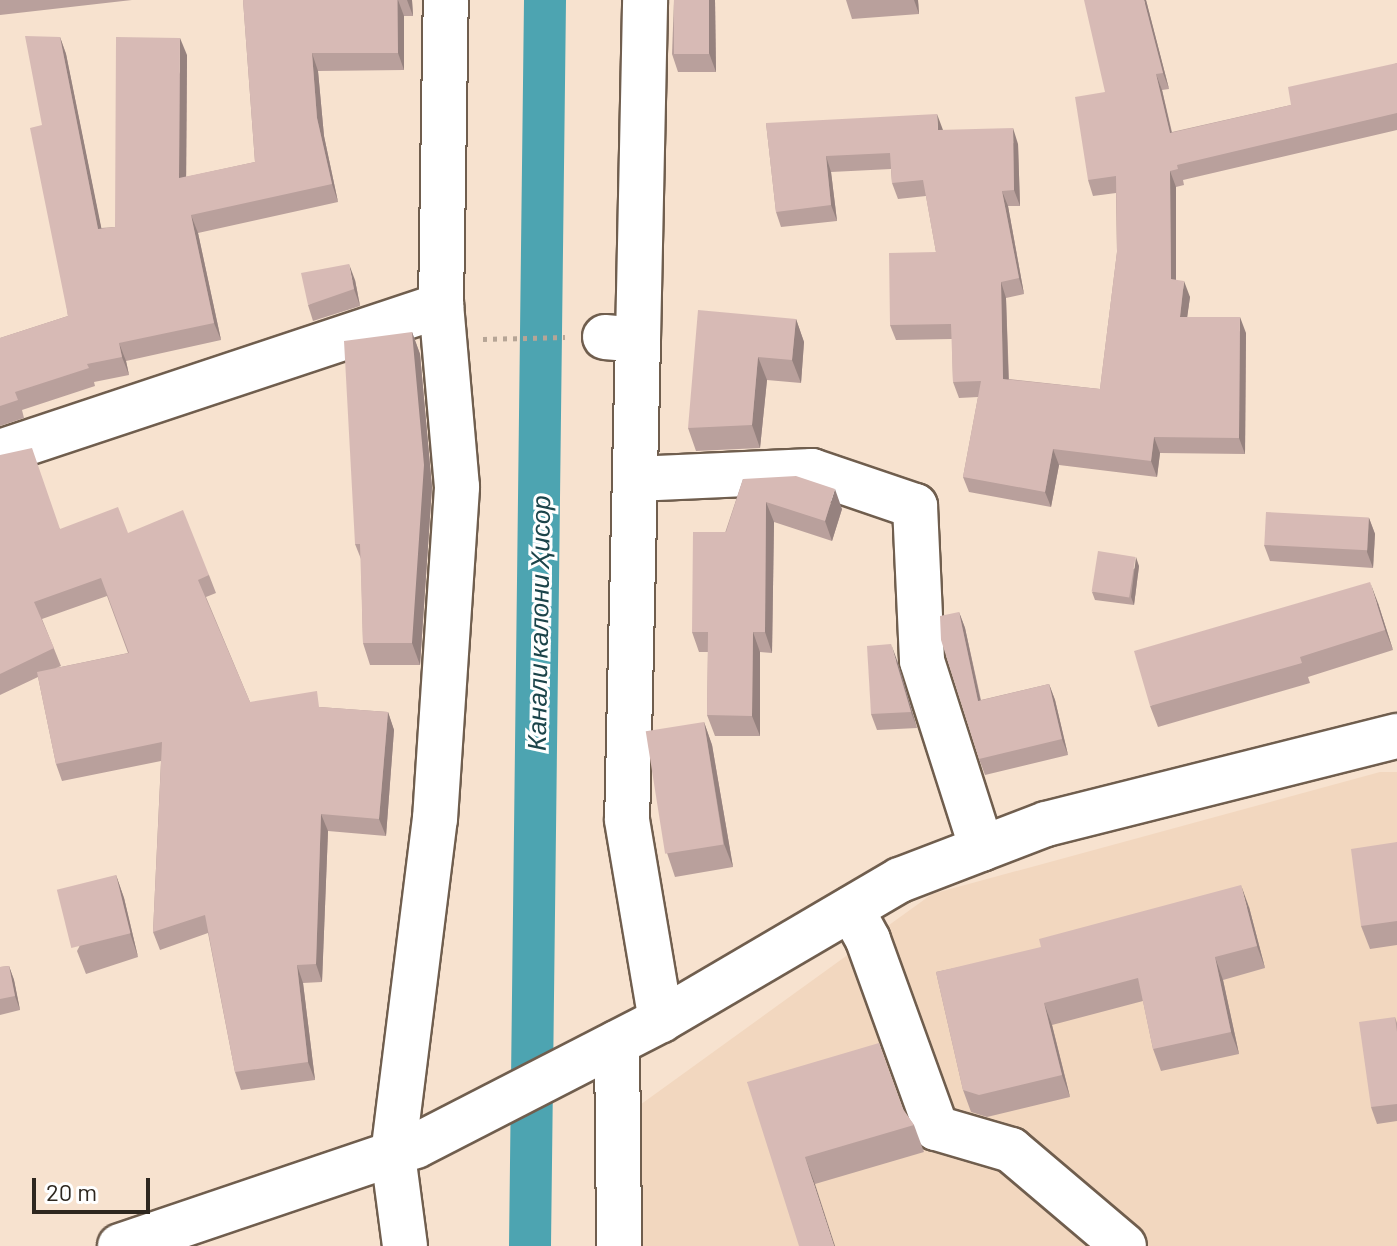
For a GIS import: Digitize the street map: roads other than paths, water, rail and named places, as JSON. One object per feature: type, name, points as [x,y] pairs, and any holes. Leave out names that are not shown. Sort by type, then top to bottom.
[{"type":"street","points":[[405,1246],[405,1150],[435,819],[457,487],[441,305],[446,0]]},
{"type":"street","points":[[645,0],[621,338],[635,479],[627,820],[661,1020]]},
{"type":"street","points":[[0,452],[441,305]]},
{"type":"street","points":[[635,479],[812,471],[915,506],[922,661],[982,849]]},
{"type":"street","points":[[1354,745],[1397,713]]},
{"type":"street","points":[[120,1246],[405,1150],[661,1020],[900,880],[1046,824],[1397,736]]},
{"type":"street","points":[[851,909],[868,940],[936,1128],[1011,1150],[1124,1246]]},
{"type":"street","points":[[613,1045],[619,1246]]},
{"type":"waterway","name":"Канали калони Ҳисор","points":[[530,1246],[545,0]]}]
